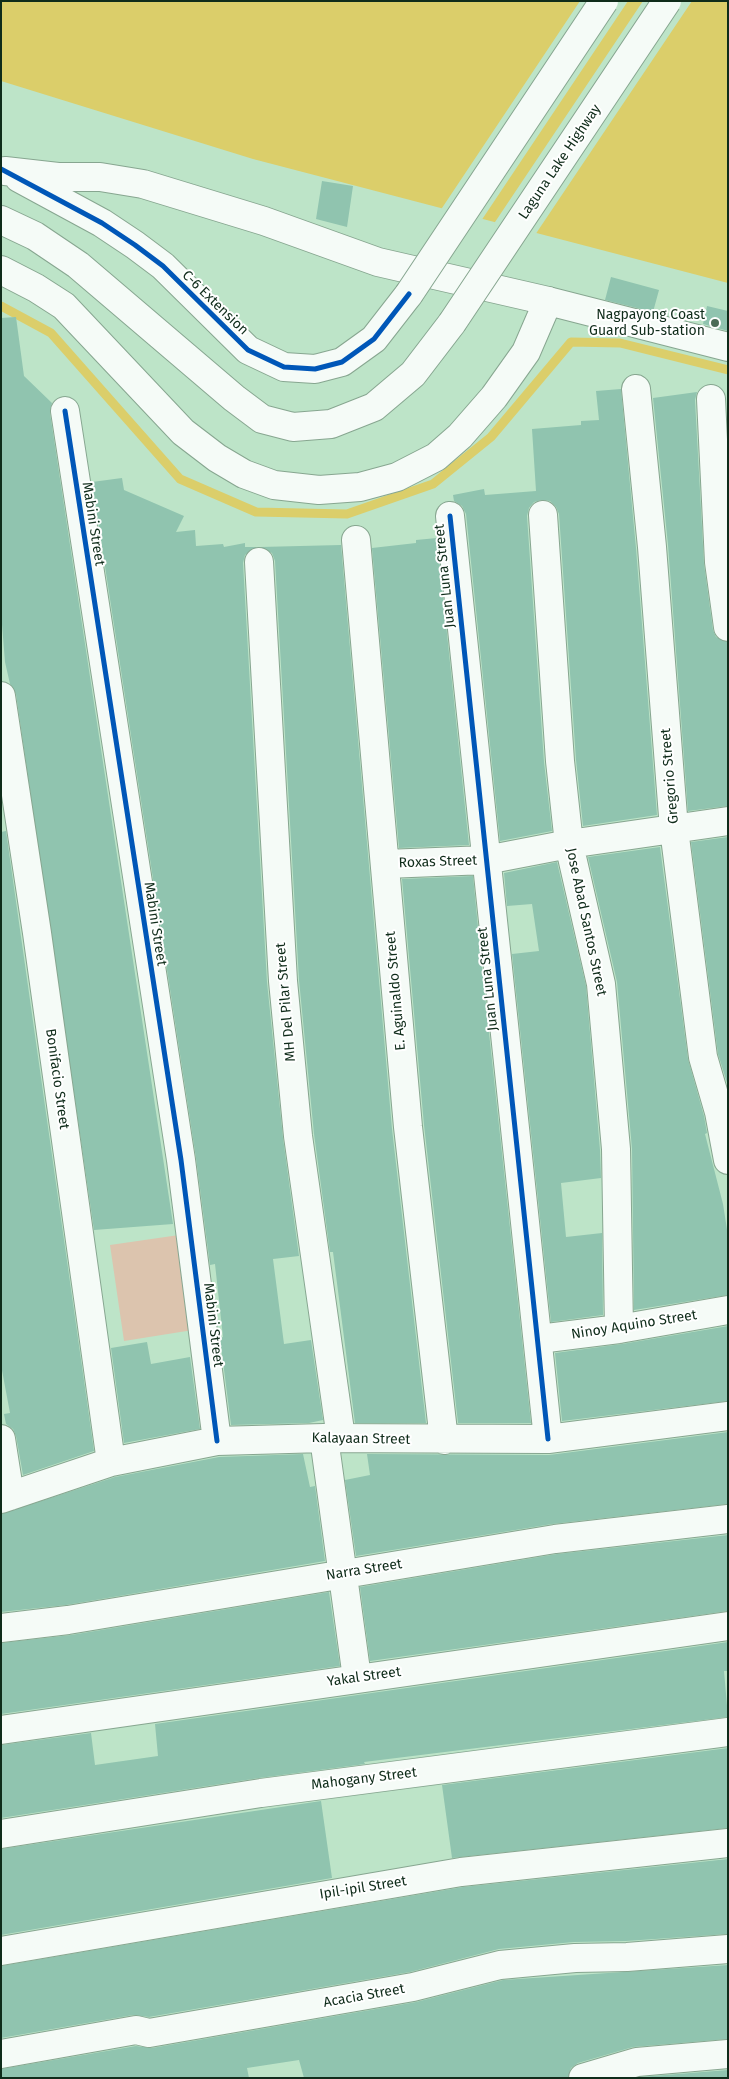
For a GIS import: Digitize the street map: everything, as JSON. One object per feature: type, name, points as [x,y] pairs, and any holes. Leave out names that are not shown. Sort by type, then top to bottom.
[{"type":"street","name":"C-6 Extension","points":[[3,171],[102,223],[136,245],[163,266],[248,350],[284,367],[315,370],[342,362],[374,338],[409,294],[604,1]]},
{"type":"street","name":"Laguna Lake Highway","points":[[1,220],[35,236],[78,265],[234,398],[262,419],[293,427],[331,424],[374,407],[413,374],[452,323],[667,1]]},
{"type":"street","points":[[3,171],[58,177],[100,177],[143,184],[264,221],[378,262],[548,301],[728,347]]},
{"type":"street","points":[[1,270],[36,288],[64,306],[183,432],[217,458],[244,474],[274,485],[319,490],[360,487],[397,477],[436,457],[460,436],[500,390],[526,352],[548,301]]},
{"type":"street","name":"Gregorio Street","points":[[636,389],[652,547],[674,829],[703,1057],[719,1112],[728,1160]]},
{"type":"street","points":[[711,399],[719,562],[728,627]]},
{"type":"street","name":"Mabini Street","points":[[65,411],[181,1160],[217,1441]]},
{"type":"street","name":"Jose Abad Santos Street","points":[[543,514],[560,761],[569,844],[601,984],[616,1149],[619,1329]]},
{"type":"street","name":"Juan Luna Street","points":[[450,516],[539,1339],[548,1439]]},
{"type":"street","name":"E. Aguinaldo Street","points":[[356,540],[408,1127],[444,1440]]},
{"type":"street","name":"MH Del Pilar Street","points":[[259,562],[284,991],[298,1136],[333,1438],[343,1574],[358,1678]]},
{"type":"street","name":"Bonifacio Street","points":[[1,696],[37,933],[111,1462]]},
{"type":"street","name":"Roxas Street","points":[[386,864],[486,860],[569,844],[728,821]]},
{"type":"street","name":"Ninoy Aquino Street","points":[[539,1339],[619,1329],[728,1310]]},
{"type":"street","name":"Kalayaan Street","points":[[6,1497],[111,1462],[217,1441],[333,1438],[548,1439],[728,1416]]},
{"type":"street","points":[[1,1439],[6,1497]]},
{"type":"street","name":"Narra Street","points":[[1,1628],[106,1614],[555,1540],[728,1519]]},
{"type":"street","name":"Yakal Street","points":[[1,1730],[728,1626]]},
{"type":"street","name":"Mahogany Street","points":[[1,1834],[260,1793],[728,1732]]},
{"type":"street","name":"Ipil-ipil Street","points":[[1,1951],[462,1872],[728,1843]]},
{"type":"street","name":"Acacia Street","points":[[1,2054],[136,2030],[149,2033],[403,1989],[500,1965],[575,1958],[627,1957],[728,1950]]},
{"type":"street","points":[[583,2078],[637,2062],[728,2054]]},
{"type":"shaded area","points":[[1,1],[728,1],[728,283],[253,159],[1,81]]},
{"type":"shaded area","points":[[179,1235],[193,1330],[124,1341],[110,1245]]},
{"type":"pier","points":[[580,1],[628,1],[481,221],[440,211]]},
{"type":"pier","points":[[643,1],[692,1],[535,235],[493,225]]},
{"type":"building","points":[[322,181],[353,186],[347,227],[316,219]]},
{"type":"building","points":[[611,277],[659,290],[653,312],[605,300]]},
{"type":"building","name":"Nagpayong Coast Guard Sub-station","points":[[707,306],[728,311],[728,331],[703,324]]},
{"type":"building","points":[[16,317],[24,376],[52,403],[50,413],[173,1224],[94,1230],[16,694],[10,684],[5,662],[1,612],[1,318]]},
{"type":"building","points":[[621,389],[636,548],[657,815],[583,826],[576,760],[559,514],[556,507],[550,501],[541,500],[534,502],[529,508],[527,516],[544,762],[552,831],[500,841],[466,514],[462,506],[454,501],[453,495],[484,489],[485,495],[536,491],[532,429],[581,425],[581,421],[599,420],[596,391]]},
{"type":"building","points":[[697,392],[695,400],[704,564],[713,630],[716,637],[728,642],[728,806],[688,811],[668,545],[653,398]]},
{"type":"building","points":[[122,478],[124,490],[184,516],[176,532],[195,530],[196,546],[223,544],[224,547],[245,543],[245,547],[257,547],[245,555],[243,563],[267,982],[283,1138],[299,1256],[273,1259],[284,1344],[311,1340],[323,1420],[309,1423],[231,1425],[220,1338],[223,1337],[215,1264],[210,1265],[196,1158],[92,482]]},
{"type":"building","points":[[437,538],[469,845],[399,848],[372,548],[416,543],[416,540]]},
{"type":"building","points":[[341,545],[392,1129],[426,1423],[355,1423],[333,1252],[330,1252],[314,1134],[299,980],[275,561],[272,553],[260,547]]},
{"type":"building","points":[[6,831],[94,1451],[23,1475],[16,1436],[13,1429],[6,1424],[4,1414],[10,1413],[1,1365],[1,832]]},
{"type":"building","points":[[728,837],[728,1086],[718,1054],[691,842]]},
{"type":"building","points":[[660,847],[688,1059],[704,1116],[707,1133],[705,1134],[723,1204],[728,1236],[728,1295],[634,1310],[632,1149],[617,982],[588,857]]},
{"type":"building","points":[[557,862],[586,986],[601,1178],[561,1183],[566,1237],[602,1233],[603,1315],[551,1322],[512,954],[539,951],[532,904],[507,906],[504,873]]},
{"type":"building","points":[[473,876],[531,1423],[458,1423],[424,1125],[402,879]]},
{"type":"building","points":[[728,1326],[728,1401],[562,1421],[555,1353]]},
{"type":"building","points":[[147,1342],[151,1364],[190,1357],[200,1429],[124,1443],[111,1348]]},
{"type":"building","points":[[728,1432],[728,1504],[552,1524],[356,1556],[345,1480],[370,1475],[367,1454],[549,1455]]},
{"type":"building","points":[[303,1454],[310,1487],[315,1486],[325,1561],[66,1605],[1,1612],[1,1514],[115,1477],[219,1457]]},
{"type":"building","points":[[728,1535],[728,1611],[370,1661],[360,1587],[557,1554]]},
{"type":"building","points":[[329,1592],[340,1666],[1,1714],[1,1643],[71,1635]]},
{"type":"building","points":[[728,1642],[728,1671],[724,1671],[728,1717],[364,1762],[365,1764],[259,1778],[1,1818],[1,1745],[91,1733],[95,1765],[158,1756],[155,1724]]},
{"type":"building","points":[[728,1748],[728,1828],[452,1858],[442,1785]]},
{"type":"building","points":[[321,1801],[332,1878],[1,1935],[1,1849]]},
{"type":"building","points":[[728,1859],[728,1934],[626,1941],[574,1942],[499,1949],[410,1972],[149,2017],[133,2015],[1,2038],[1,1966],[463,1887]]},
{"type":"building","points":[[728,1965],[728,2039],[633,2047],[578,2063],[571,2068],[568,2078],[304,2078],[299,2060],[247,2068],[249,2078],[1,2078],[1,2069],[136,2046],[152,2048],[416,2002],[503,1980]]},
{"type":"building","points":[[728,2070],[728,2078],[639,2078],[640,2077]]},
{"type":"waterway","points":[[1,306],[51,333],[180,479],[256,512],[347,514],[433,484],[491,437],[571,342],[620,343],[728,370]]},
{"type":"cycle path","points":[[1,169],[102,223],[135,245],[163,266],[248,350],[284,367],[315,369],[342,362],[374,339],[409,294]]},
{"type":"cycle path","points":[[65,411],[181,1160],[217,1441]]},
{"type":"cycle path","points":[[450,516],[548,1439]]},
{"type":"place","name":"Nagpayong Coast Guard Sub-station","points":[[715,323]]}]
